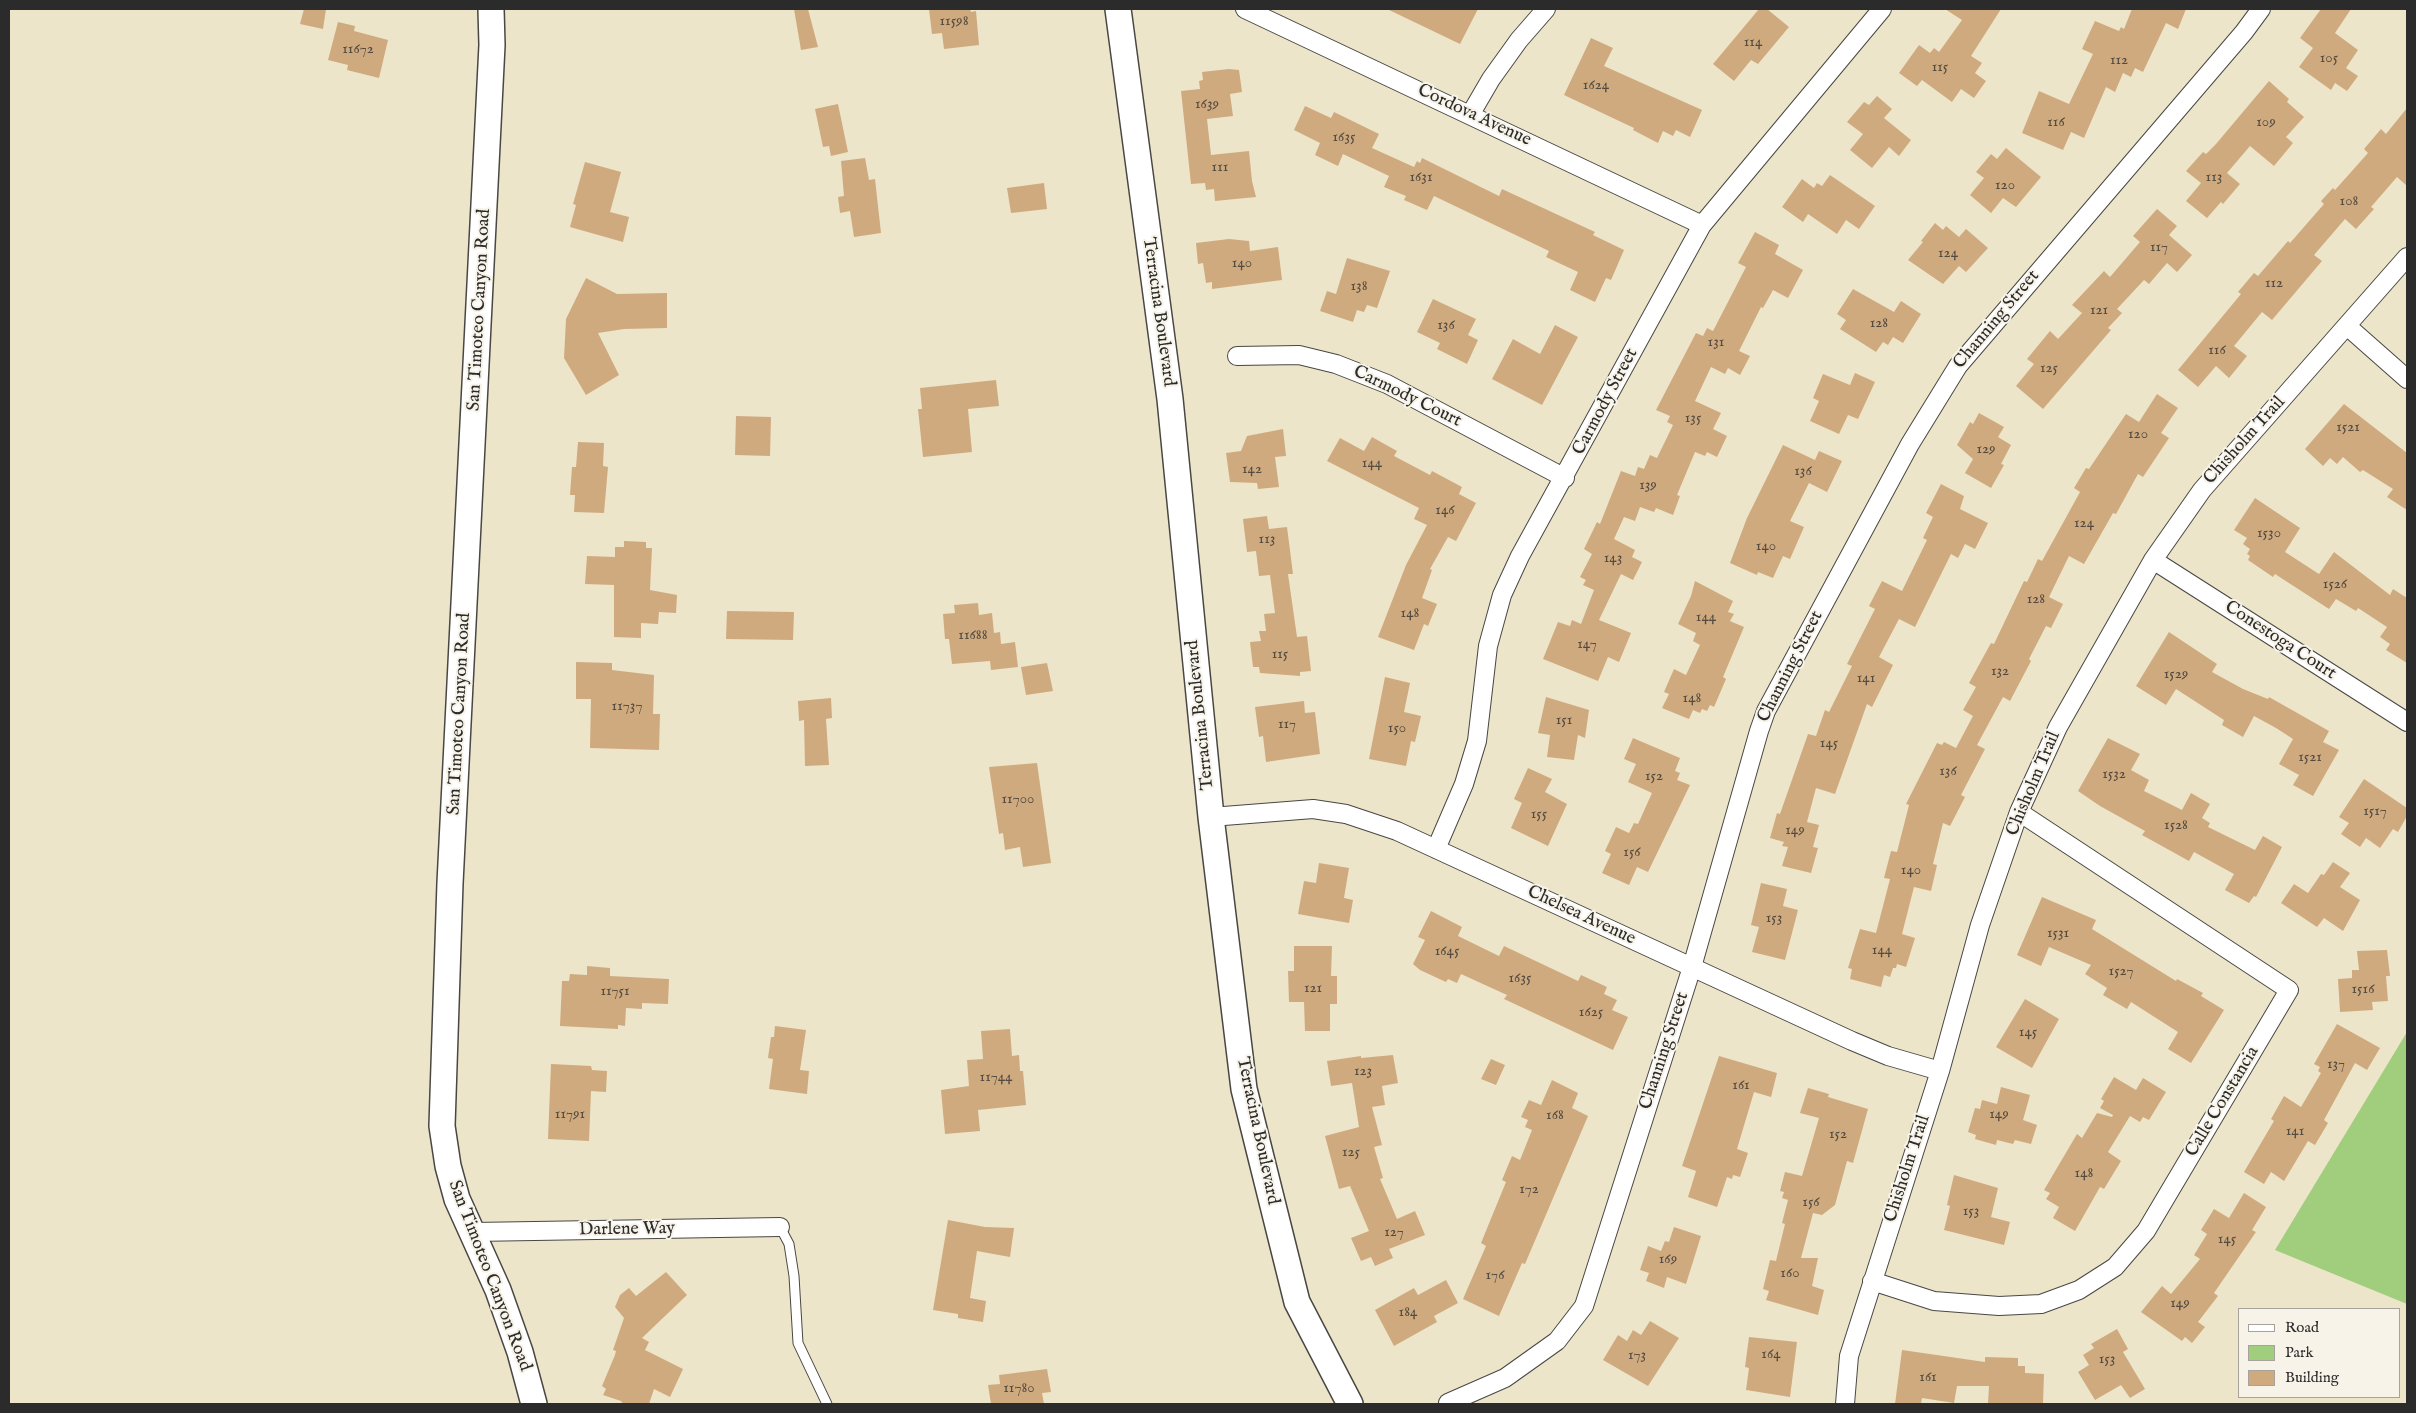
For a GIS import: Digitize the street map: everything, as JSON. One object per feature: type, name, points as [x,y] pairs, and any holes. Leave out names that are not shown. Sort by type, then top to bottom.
[{"type":"main road","name":"San Timoteo Canyon Road","points":[[491,9],[492,45],[450,882],[442,1126],[448,1166],[457,1199],[498,1290],[520,1352],[534,1404]]},
{"type":"main road","name":"Terracina Boulevard","points":[[1118,9],[1170,399],[1211,817],[1244,1089],[1297,1302],[1350,1404]]},
{"type":"street","name":"Cordova Avenue","points":[[1245,9],[1702,225]]},
{"type":"street","points":[[1470,114],[1491,78],[1519,40],[1546,9]]},
{"type":"street","name":"Carmody Street","points":[[1436,849],[1464,784],[1477,741],[1488,646],[1502,595],[1520,556],[1565,478],[1702,225],[1882,9]]},
{"type":"street","name":"Channing Street","points":[[1448,1403],[1505,1378],[1535,1357],[1557,1341],[1584,1306],[1692,967],[1758,731],[1766,711],[1910,444],[1958,366],[2244,32],[2261,9]]},
{"type":"street","name":"Chisholm Trail","points":[[1844,1404],[1849,1356],[1940,1071],[1980,925],[2019,812],[2058,727],[2153,560],[2202,490],[2407,258]]},
{"type":"street","points":[[2347,326],[2407,378]]},
{"type":"street","name":"Carmody Court","points":[[1237,356],[1299,355],[1336,364],[1386,384],[1565,478]]},
{"type":"street","name":"Conestoga Court","points":[[2153,560],[2407,722]]},
{"type":"street","name":"Chelsea Avenue","points":[[1211,817],[1313,809],[1346,814],[1397,831],[1852,1041],[1888,1056],[1940,1071]]},
{"type":"street","name":"Calle Constancia","points":[[1872,1281],[1934,1301],[1999,1306],[2024,1305],[2042,1304],[2079,1290],[2115,1268],[2146,1231],[2289,990],[2019,812]]},
{"type":"street","name":"Darlene Way","points":[[473,1232],[780,1227]]},
{"type":"lane","points":[[780,1227],[789,1244],[794,1276],[798,1342],[827,1404]]},
{"type":"green space","points":[[2407,1032],[2407,1304],[2275,1250]]},
{"type":"building","points":[[304,9],[326,9],[323,29],[300,24]]},
{"type":"building","points":[[794,9],[808,9],[818,47],[801,50]]},
{"type":"building","points":[[929,9],[970,9],[971,12],[976,11],[979,45],[944,49],[942,33],[932,34]]},
{"type":"building","points":[[1387,9],[1478,9],[1460,44]]},
{"type":"building","points":[[1759,9],[1767,9],[1789,27],[1758,64],[1751,60],[1734,81],[1713,64]]},
{"type":"building","points":[[1945,9],[2001,9],[1971,56],[1982,63],[1975,73],[1986,81],[1974,98],[1961,89],[1952,102],[1922,80],[1917,86],[1899,73],[1919,45],[1930,53],[1934,48],[1939,52],[1962,20]]},
{"type":"building","points":[[2132,9],[2186,9],[2178,29],[2166,23],[2143,72],[2135,68],[2131,77],[2123,73],[2115,92],[2106,87],[2084,138],[2071,132],[2063,150],[2022,133],[2039,91],[2069,104],[2093,54],[2082,49],[2095,21],[2119,31],[2121,27],[2124,29]]},
{"type":"building","points":[[2321,9],[2351,9],[2335,33],[2358,50],[2346,68],[2358,76],[2347,91],[2335,83],[2331,90],[2299,67],[2313,48],[2300,38]]},
{"type":"building","points":[[338,22],[355,26],[354,31],[388,40],[379,78],[347,70],[348,65],[328,60]]},
{"type":"building","points":[[1591,38],[1613,48],[1604,66],[1702,110],[1690,137],[1676,130],[1673,136],[1663,131],[1658,143],[1633,130],[1634,128],[1564,95]]},
{"type":"building","points":[[1229,69],[1239,70],[1242,92],[1230,94],[1233,116],[1207,119],[1211,155],[1249,151],[1252,181],[1256,197],[1215,201],[1214,189],[1206,190],[1205,183],[1191,184],[1181,91],[1200,89],[1199,81],[1203,80],[1202,72]]},
{"type":"building","points":[[2269,81],[2289,99],[2287,102],[2304,117],[2286,137],[2293,143],[2274,166],[2250,146],[2227,173],[2240,184],[2223,204],[2221,202],[2207,218],[2186,201],[2201,183],[2186,171],[2203,152],[2206,154],[2216,144]]},
{"type":"building","points":[[1877,96],[1892,109],[1884,118],[1911,140],[1899,156],[1889,147],[1872,168],[1850,150],[1863,134],[1847,122],[1864,102],[1869,105]]},
{"type":"building","points":[[838,104],[848,152],[831,156],[829,146],[823,147],[815,109]]},
{"type":"building","points":[[1305,106],[1331,118],[1334,112],[1379,134],[1372,148],[1414,167],[1417,161],[1420,163],[1422,158],[1499,196],[1502,189],[1595,232],[1593,235],[1624,250],[1611,280],[1606,278],[1595,302],[1570,290],[1578,272],[1546,257],[1549,251],[1434,196],[1427,210],[1404,200],[1406,196],[1384,187],[1389,176],[1343,154],[1338,166],[1315,155],[1320,143],[1294,130]]},
{"type":"building","points":[[2407,108],[2407,186],[2397,177],[2371,207],[2374,209],[2356,229],[2345,219],[2314,255],[2322,261],[2272,320],[2262,312],[2234,346],[2247,356],[2229,378],[2216,366],[2198,387],[2178,370],[2241,294],[2238,292],[2254,273],[2258,276],[2288,241],[2290,243],[2324,204],[2321,201],[2333,188],[2335,190],[2368,153],[2364,149],[2381,129],[2386,134]]},
{"type":"building","points":[[2006,148],[2041,177],[2016,207],[2003,198],[1991,213],[1970,195],[1984,178],[1976,172],[1991,154],[1997,159]]},
{"type":"building","points":[[865,158],[869,180],[875,179],[881,233],[854,237],[850,211],[840,213],[838,197],[844,196],[841,161]]},
{"type":"building","points":[[585,162],[621,172],[610,212],[629,217],[623,242],[570,227],[576,205],[573,204]]},
{"type":"building","points":[[1830,175],[1875,206],[1859,229],[1846,220],[1837,234],[1808,214],[1803,222],[1782,207],[1802,179],[1814,188],[1817,183],[1822,186]]},
{"type":"building","points":[[1044,183],[1047,209],[1011,213],[1007,188]]},
{"type":"building","points":[[2157,209],[2177,226],[2169,235],[2192,255],[2177,272],[2167,263],[2149,284],[2144,280],[2117,309],[2122,313],[2108,328],[2111,330],[2043,409],[2016,386],[2034,364],[2027,359],[2050,331],[2058,339],[2082,313],[2072,305],[2104,271],[2110,277],[2140,242],[2133,236]]},
{"type":"building","points":[[1935,223],[1943,230],[1946,226],[1959,237],[1966,229],[1988,248],[1966,272],[1959,266],[1943,284],[1908,260],[1923,242],[1921,241]]},
{"type":"building","points":[[1755,232],[1779,245],[1775,254],[1803,270],[1788,298],[1773,290],[1763,308],[1761,307],[1739,351],[1750,356],[1740,375],[1728,368],[1725,374],[1711,367],[1695,401],[1721,413],[1713,429],[1727,436],[1717,457],[1707,452],[1705,456],[1695,452],[1677,495],[1680,496],[1673,515],[1656,508],[1654,512],[1640,507],[1635,521],[1624,517],[1614,539],[1635,550],[1632,557],[1642,562],[1633,580],[1621,574],[1599,620],[1631,633],[1619,662],[1608,657],[1598,681],[1543,659],[1558,622],[1570,626],[1572,620],[1581,624],[1594,590],[1583,585],[1586,580],[1580,577],[1592,554],[1584,549],[1597,522],[1600,524],[1621,471],[1635,476],[1638,467],[1644,469],[1650,455],[1657,458],[1673,425],[1667,422],[1670,416],[1656,410],[1696,333],[1703,336],[1707,328],[1713,331],[1746,267],[1738,263]]},
{"type":"building","points":[[1229,239],[1249,241],[1250,251],[1278,247],[1282,280],[1212,289],[1212,282],[1206,283],[1203,263],[1198,264],[1196,243]]},
{"type":"building","points":[[1347,258],[1390,271],[1377,308],[1367,305],[1364,312],[1357,310],[1353,322],[1320,311],[1327,291],[1336,294]]},
{"type":"building","points":[[586,278],[617,294],[667,293],[667,328],[624,329],[598,333],[619,375],[586,395],[564,358],[566,319]]},
{"type":"building","points":[[1853,289],[1894,312],[1901,301],[1921,314],[1903,343],[1893,337],[1888,345],[1883,342],[1876,352],[1840,329],[1846,320],[1837,314]]},
{"type":"building","points":[[1433,299],[1476,319],[1468,335],[1478,340],[1467,364],[1437,349],[1440,343],[1417,332]]},
{"type":"building","points":[[1555,325],[1578,337],[1542,405],[1492,379],[1513,339],[1540,354]]},
{"type":"building","points":[[1855,373],[1875,382],[1858,419],[1848,415],[1839,434],[1810,421],[1819,401],[1813,398],[1823,374],[1850,385]]},
{"type":"building","points":[[996,380],[999,406],[968,409],[972,452],[923,457],[918,409],[922,409],[920,388]]},
{"type":"building","points":[[2157,394],[2178,408],[2161,433],[2169,438],[2143,477],[2138,474],[2116,514],[2113,513],[2084,564],[2069,556],[2049,597],[2063,604],[2051,628],[2046,626],[2029,659],[2031,661],[2010,701],[2003,697],[1977,745],[1985,749],[1961,795],[1965,797],[1950,826],[1943,823],[1933,864],[1937,865],[1931,891],[1914,887],[1902,934],[1915,938],[1906,967],[1897,964],[1896,968],[1893,968],[1890,977],[1884,975],[1881,987],[1850,979],[1852,969],[1848,968],[1860,929],[1876,933],[1890,879],[1884,878],[1891,851],[1897,852],[1909,805],[1906,804],[1937,743],[1942,745],[1944,742],[1956,748],[1973,716],[1963,710],[1976,687],[1969,683],[1991,643],[1994,644],[2024,581],[2027,582],[2038,559],[2042,561],[2080,492],[2074,488],[2086,468],[2089,469],[2126,414],[2139,422]]},
{"type":"building","points":[[2344,404],[2407,453],[2407,510],[2387,497],[2393,489],[2363,470],[2360,472],[2343,457],[2337,464],[2330,458],[2323,466],[2305,449]]},
{"type":"building","points":[[1979,413],[2004,427],[1998,437],[2011,445],[2001,464],[2004,465],[1991,488],[1965,473],[1973,459],[1957,445],[1970,422],[1973,424]]},
{"type":"building","points":[[736,416],[771,417],[770,456],[735,455]]},
{"type":"building","points":[[1283,429],[1286,456],[1275,457],[1279,487],[1258,489],[1257,483],[1230,482],[1226,453],[1241,451],[1247,436]]},
{"type":"building","points":[[1372,437],[1397,451],[1394,456],[1430,475],[1432,471],[1462,487],[1459,494],[1476,503],[1456,541],[1448,537],[1430,569],[1432,570],[1422,598],[1437,604],[1428,626],[1424,624],[1414,650],[1378,637],[1406,565],[1427,525],[1414,519],[1419,508],[1327,461],[1340,438],[1364,451]]},
{"type":"building","points":[[578,442],[604,443],[603,466],[608,467],[604,513],[574,512],[575,495],[570,495],[572,467],[576,467]]},
{"type":"building","points":[[1783,445],[1815,460],[1819,451],[1842,461],[1827,492],[1809,483],[1790,521],[1804,527],[1790,559],[1783,556],[1773,578],[1758,572],[1757,575],[1730,563],[1747,518]]},
{"type":"building","points":[[1941,484],[1964,496],[1960,509],[1988,523],[1975,549],[1965,544],[1958,558],[1951,554],[1915,627],[1899,619],[1879,657],[1893,665],[1872,707],[1867,704],[1835,794],[1816,788],[1807,822],[1819,825],[1813,847],[1818,848],[1811,873],[1782,866],[1788,847],[1782,846],[1784,842],[1770,838],[1777,813],[1780,814],[1808,734],[1816,736],[1825,710],[1829,712],[1852,666],[1847,664],[1875,609],[1869,606],[1882,581],[1902,591],[1927,540],[1923,538],[1933,517],[1926,513]]},
{"type":"building","points":[[2255,498],[2300,528],[2285,552],[2319,574],[2334,552],[2390,595],[2393,589],[2407,598],[2407,663],[2386,650],[2390,644],[2380,637],[2387,627],[2358,608],[2356,611],[2336,599],[2329,609],[2275,574],[2273,577],[2248,560],[2250,556],[2247,554],[2250,549],[2243,544],[2247,538],[2234,530]]},
{"type":"building","points":[[1267,516],[1269,529],[1287,527],[1293,574],[1288,574],[1297,637],[1307,636],[1311,671],[1300,672],[1300,676],[1260,673],[1259,667],[1253,667],[1250,642],[1261,641],[1259,631],[1266,631],[1264,614],[1275,613],[1270,575],[1259,576],[1256,551],[1247,552],[1243,519]]},
{"type":"building","points":[[624,541],[646,542],[646,548],[652,548],[650,590],[677,595],[676,613],[659,612],[658,624],[641,623],[641,638],[614,637],[614,585],[585,584],[587,556],[615,557],[615,547],[624,547]]},
{"type":"building","points":[[1695,581],[1733,601],[1728,612],[1734,614],[1730,621],[1744,627],[1723,677],[1726,679],[1714,707],[1710,705],[1707,711],[1702,709],[1700,713],[1693,710],[1689,719],[1662,708],[1669,694],[1664,692],[1674,669],[1686,675],[1700,645],[1693,641],[1696,633],[1678,624],[1691,596]]},
{"type":"building","points":[[978,603],[979,615],[992,613],[994,633],[1000,632],[1001,644],[1015,642],[1018,667],[991,670],[990,661],[952,664],[949,639],[945,639],[943,614],[955,613],[954,605]]},
{"type":"building","points":[[727,611],[794,612],[793,640],[726,639]]},
{"type":"building","points":[[2169,632],[2217,664],[2212,672],[2243,689],[2268,699],[2269,697],[2329,731],[2323,742],[2339,750],[2313,796],[2293,785],[2299,775],[2279,764],[2293,739],[2276,728],[2254,716],[2243,737],[2222,725],[2224,720],[2176,689],[2166,705],[2136,686]]},
{"type":"building","points":[[576,662],[612,663],[612,670],[654,675],[653,714],[660,714],[659,750],[590,748],[591,699],[576,699]]},
{"type":"building","points":[[1047,663],[1053,691],[1026,695],[1021,667]]},
{"type":"building","points":[[1385,677],[1410,683],[1404,712],[1421,716],[1415,742],[1411,741],[1406,766],[1369,759]]},
{"type":"building","points":[[1546,697],[1589,710],[1585,738],[1578,735],[1574,760],[1547,757],[1550,735],[1538,733]]},
{"type":"building","points":[[831,698],[832,718],[826,719],[829,765],[805,766],[804,720],[799,721],[798,701]]},
{"type":"building","points":[[1304,701],[1305,713],[1315,712],[1320,754],[1266,762],[1263,736],[1259,737],[1255,707]]},
{"type":"building","points":[[1633,738],[1680,758],[1675,771],[1680,773],[1677,780],[1690,785],[1648,872],[1637,867],[1629,885],[1602,873],[1611,854],[1605,851],[1616,827],[1629,833],[1634,823],[1638,824],[1652,793],[1628,782],[1636,764],[1624,759]]},
{"type":"building","points":[[2108,738],[2140,754],[2131,770],[2149,780],[2144,791],[2182,810],[2191,793],[2210,804],[2202,818],[2210,823],[2208,827],[2255,850],[2263,836],[2282,847],[2256,897],[2254,896],[2249,903],[2225,890],[2234,874],[2194,852],[2189,861],[2142,835],[2145,831],[2100,806],[2078,791]]},
{"type":"building","points":[[1037,763],[1051,863],[1023,867],[1020,847],[1005,850],[1003,833],[999,834],[989,767]]},
{"type":"building","points":[[1528,768],[1552,779],[1545,792],[1567,804],[1548,846],[1511,828],[1522,803],[1514,799]]},
{"type":"building","points":[[2364,779],[2407,808],[2407,816],[2398,832],[2393,829],[2380,848],[2366,838],[2360,847],[2341,834],[2349,823],[2339,817]]},
{"type":"building","points":[[2333,862],[2350,873],[2340,887],[2360,900],[2343,931],[2324,918],[2317,927],[2281,903],[2294,884],[2308,893],[2321,874],[2324,875]]},
{"type":"building","points":[[1319,863],[1349,868],[1344,898],[1353,900],[1349,923],[1298,914],[1304,881],[1316,883]]},
{"type":"building","points":[[1761,883],[1787,889],[1783,906],[1798,910],[1785,960],[1752,952],[1759,927],[1751,925]]},
{"type":"building","points":[[2042,897],[2096,920],[2092,929],[2176,981],[2177,979],[2203,993],[2201,996],[2224,1010],[2191,1063],[2168,1049],[2178,1032],[2131,1002],[2127,1009],[2103,995],[2107,988],[2085,974],[2091,965],[2049,947],[2041,966],[2017,955]]},
{"type":"building","points":[[1431,911],[1462,927],[1458,936],[1499,956],[1504,946],[1578,981],[1581,975],[1607,987],[1604,994],[1617,1000],[1612,1010],[1628,1017],[1613,1050],[1504,999],[1507,995],[1461,974],[1457,983],[1448,979],[1446,982],[1420,970],[1413,964],[1425,940],[1418,937]]},
{"type":"building","points":[[1294,946],[1332,946],[1331,976],[1337,976],[1337,1004],[1330,1004],[1330,1031],[1305,1031],[1304,1002],[1289,1002],[1288,971],[1294,971]]},
{"type":"building","points":[[2387,950],[2390,976],[2386,976],[2388,1001],[2372,1002],[2373,1010],[2340,1012],[2338,979],[2352,978],[2352,970],[2359,970],[2357,951]]},
{"type":"building","points":[[587,966],[610,968],[610,976],[669,979],[668,1004],[642,1003],[642,1009],[626,1008],[625,1026],[618,1025],[618,1029],[560,1026],[562,981],[569,981],[570,974],[587,975]]},
{"type":"building","points":[[2025,999],[2059,1019],[2032,1068],[1996,1047]]},
{"type":"building","points":[[2337,1024],[2380,1048],[2367,1070],[2355,1063],[2324,1120],[2328,1123],[2315,1145],[2308,1141],[2284,1181],[2271,1172],[2264,1184],[2244,1172],[2274,1121],[2271,1119],[2284,1096],[2301,1107],[2321,1073],[2318,1071],[2320,1067],[2314,1064]]},
{"type":"building","points":[[775,1026],[806,1030],[800,1070],[809,1071],[807,1094],[769,1089],[773,1059],[768,1058],[771,1037],[774,1037]]},
{"type":"building","points":[[1010,1029],[1012,1056],[1019,1055],[1020,1071],[1023,1071],[1026,1105],[978,1110],[980,1131],[945,1134],[941,1090],[969,1086],[967,1060],[983,1059],[981,1031]]},
{"type":"building","points":[[1393,1055],[1398,1083],[1382,1086],[1385,1105],[1372,1107],[1382,1145],[1374,1147],[1383,1178],[1380,1179],[1397,1219],[1415,1211],[1425,1235],[1389,1249],[1393,1258],[1375,1266],[1371,1257],[1361,1261],[1351,1238],[1369,1231],[1350,1186],[1339,1189],[1325,1136],[1359,1127],[1352,1083],[1331,1086],[1327,1061],[1361,1056],[1361,1058]]},
{"type":"building","points":[[1719,1056],[1777,1073],[1771,1097],[1754,1092],[1737,1149],[1748,1153],[1740,1177],[1733,1175],[1732,1179],[1727,1177],[1717,1207],[1688,1197],[1696,1171],[1682,1166]]},
{"type":"building","points":[[1491,1059],[1505,1065],[1496,1085],[1481,1079]]},
{"type":"building","points":[[551,1064],[591,1066],[592,1070],[607,1071],[606,1092],[591,1091],[589,1141],[548,1139]]},
{"type":"building","points":[[2114,1077],[2136,1090],[2143,1078],[2166,1092],[2149,1120],[2143,1117],[2140,1122],[2130,1116],[2108,1152],[2121,1161],[2104,1189],[2100,1187],[2075,1231],[2053,1218],[2059,1207],[2046,1199],[2050,1193],[2044,1190],[2077,1134],[2082,1138],[2097,1113],[2112,1117],[2113,1115],[2100,1108],[2104,1101],[2101,1099]]},
{"type":"building","points":[[1552,1080],[1578,1093],[1572,1108],[1588,1116],[1525,1264],[1522,1263],[1499,1316],[1463,1299],[1486,1246],[1481,1243],[1506,1182],[1502,1180],[1512,1156],[1520,1160],[1532,1130],[1525,1127],[1528,1120],[1521,1117],[1529,1100],[1541,1105]]},
{"type":"building","points":[[2001,1087],[2030,1095],[2023,1120],[2037,1125],[2031,1144],[2015,1140],[2013,1144],[1997,1140],[1996,1145],[1975,1139],[1976,1135],[1968,1132],[1975,1108],[1980,1109],[1982,1100],[1997,1104]]},
{"type":"building","points":[[1808,1088],[1829,1094],[1828,1097],[1868,1109],[1853,1163],[1847,1161],[1835,1205],[1822,1215],[1813,1213],[1801,1258],[1818,1258],[1812,1286],[1824,1290],[1818,1315],[1766,1300],[1769,1291],[1763,1289],[1770,1260],[1776,1261],[1785,1224],[1782,1223],[1788,1200],[1782,1198],[1784,1192],[1780,1191],[1785,1172],[1802,1176],[1819,1118],[1800,1113]]},
{"type":"building","points":[[1954,1175],[1998,1188],[1991,1217],[2010,1222],[2004,1245],[1944,1230],[1950,1206],[1947,1205]]},
{"type":"building","points":[[2244,1193],[2266,1207],[2252,1230],[2256,1232],[2214,1293],[2218,1296],[2198,1322],[2205,1327],[2192,1343],[2185,1337],[2182,1341],[2141,1312],[2162,1286],[2171,1294],[2200,1259],[2194,1255],[2207,1234],[2201,1230],[2214,1209],[2229,1218]]},
{"type":"building","points":[[948,1220],[985,1227],[1014,1228],[1010,1257],[977,1251],[970,1298],[986,1301],[983,1322],[958,1318],[958,1314],[933,1310]]},
{"type":"building","points":[[1674,1227],[1701,1236],[1686,1284],[1667,1277],[1664,1288],[1646,1281],[1649,1273],[1640,1270],[1648,1246],[1661,1251],[1665,1241],[1669,1242]]},
{"type":"building","points":[[666,1272],[687,1295],[642,1338],[649,1342],[645,1350],[683,1369],[670,1397],[654,1389],[649,1404],[623,1404],[621,1401],[603,1395],[606,1389],[602,1386],[615,1355],[616,1351],[613,1350],[624,1318],[615,1307],[620,1295],[629,1288],[636,1296]]},
{"type":"building","points":[[1446,1280],[1458,1303],[1434,1316],[1437,1322],[1394,1346],[1375,1310],[1414,1288],[1418,1295]]},
{"type":"building","points":[[1650,1321],[1679,1338],[1648,1386],[1603,1360],[1618,1335],[1627,1341],[1633,1330],[1641,1335]]},
{"type":"building","points":[[2117,1329],[2128,1349],[2123,1352],[2145,1389],[2130,1398],[2121,1385],[2095,1400],[2078,1372],[2089,1365],[2083,1355],[2094,1348],[2091,1344]]},
{"type":"building","points":[[1749,1337],[1797,1342],[1790,1397],[1746,1390],[1749,1368],[1745,1367]]},
{"type":"building","points":[[1902,1350],[1985,1362],[1985,1357],[2018,1358],[2018,1366],[2025,1366],[2025,1373],[2044,1374],[2043,1404],[1988,1404],[1989,1386],[1957,1386],[1954,1403],[1922,1398],[1921,1404],[1895,1404]]},
{"type":"building","points":[[1047,1369],[1051,1392],[1042,1393],[1044,1404],[991,1404],[988,1385],[1000,1384],[999,1375]]}]
